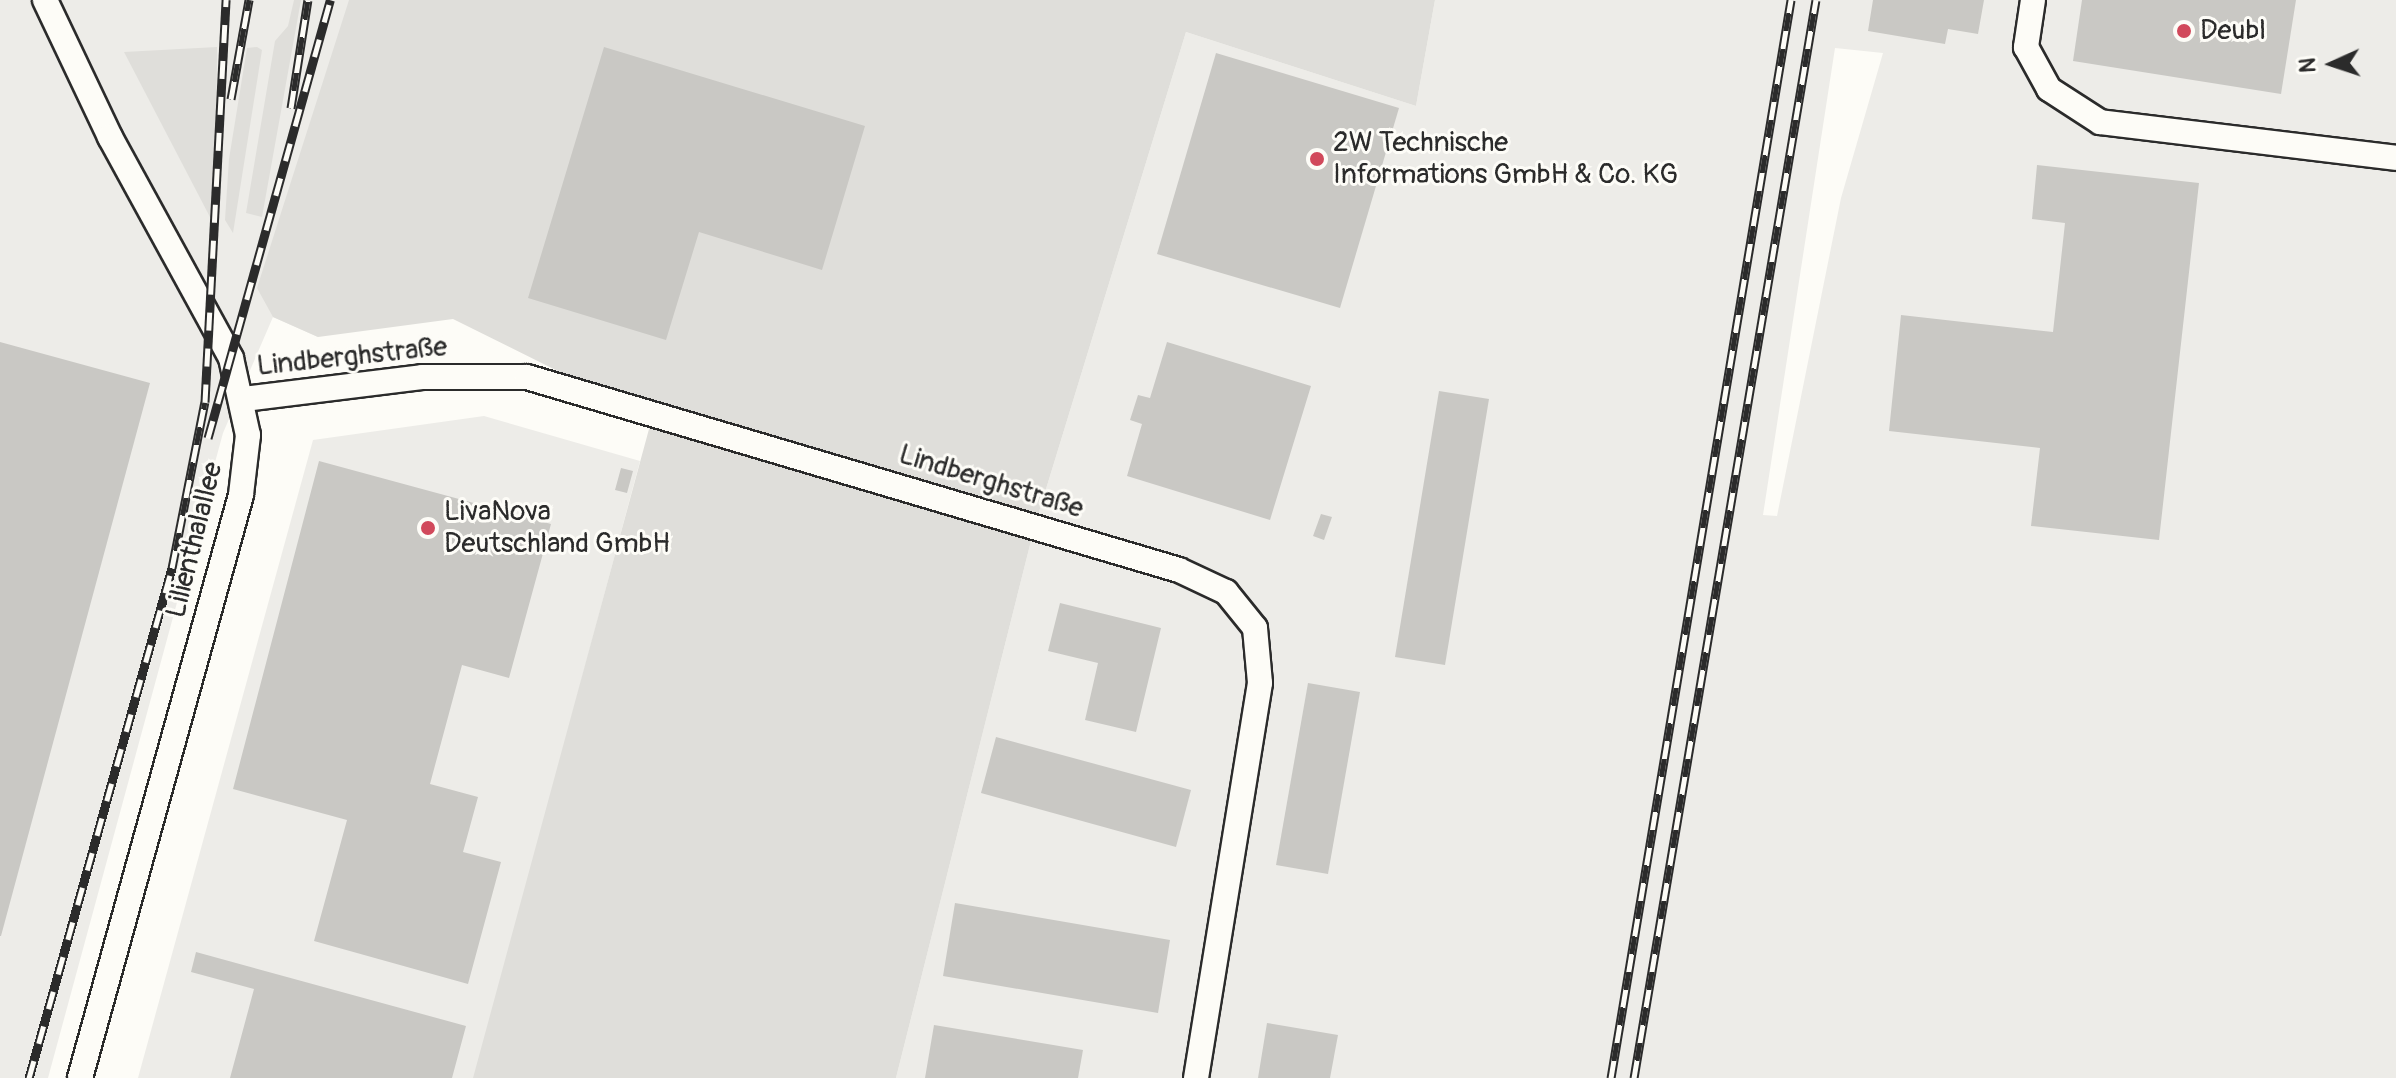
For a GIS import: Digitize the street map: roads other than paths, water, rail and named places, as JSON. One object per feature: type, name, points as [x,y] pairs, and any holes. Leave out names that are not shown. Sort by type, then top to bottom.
[{"type":"street","name":"Lilienthalallee","points":[[45,0],[110,137],[221,338],[244,399],[248,435],[241,495],[80,1078]]},
{"type":"street","points":[[2033,0],[2026,47],[2049,89],[2100,122],[2396,158]]},
{"type":"street","name":"Lindberghstraße","points":[[244,399],[422,377],[527,377],[1179,570],[1226,592],[1255,628],[1260,683],[1196,1078]]},
{"type":"railway","points":[[29,1078],[172,568],[205,402],[226,0]]},
{"type":"railway","points":[[231,99],[249,0]]},
{"type":"railway","points":[[291,108],[308,0]]},
{"type":"railway","points":[[208,438],[330,0]]},
{"type":"railway","points":[[1611,1078],[1791,0]]},
{"type":"railway","points":[[1634,1078],[1816,0]]},
{"type":"place","name":"Deubl","points":[[2184,31]]},
{"type":"place","name":"2W Technische Informations GmbH & Co. KG","points":[[1317,159]]},
{"type":"place","name":"LivaNova Deutschland GmbH","points":[[428,528]]}]
